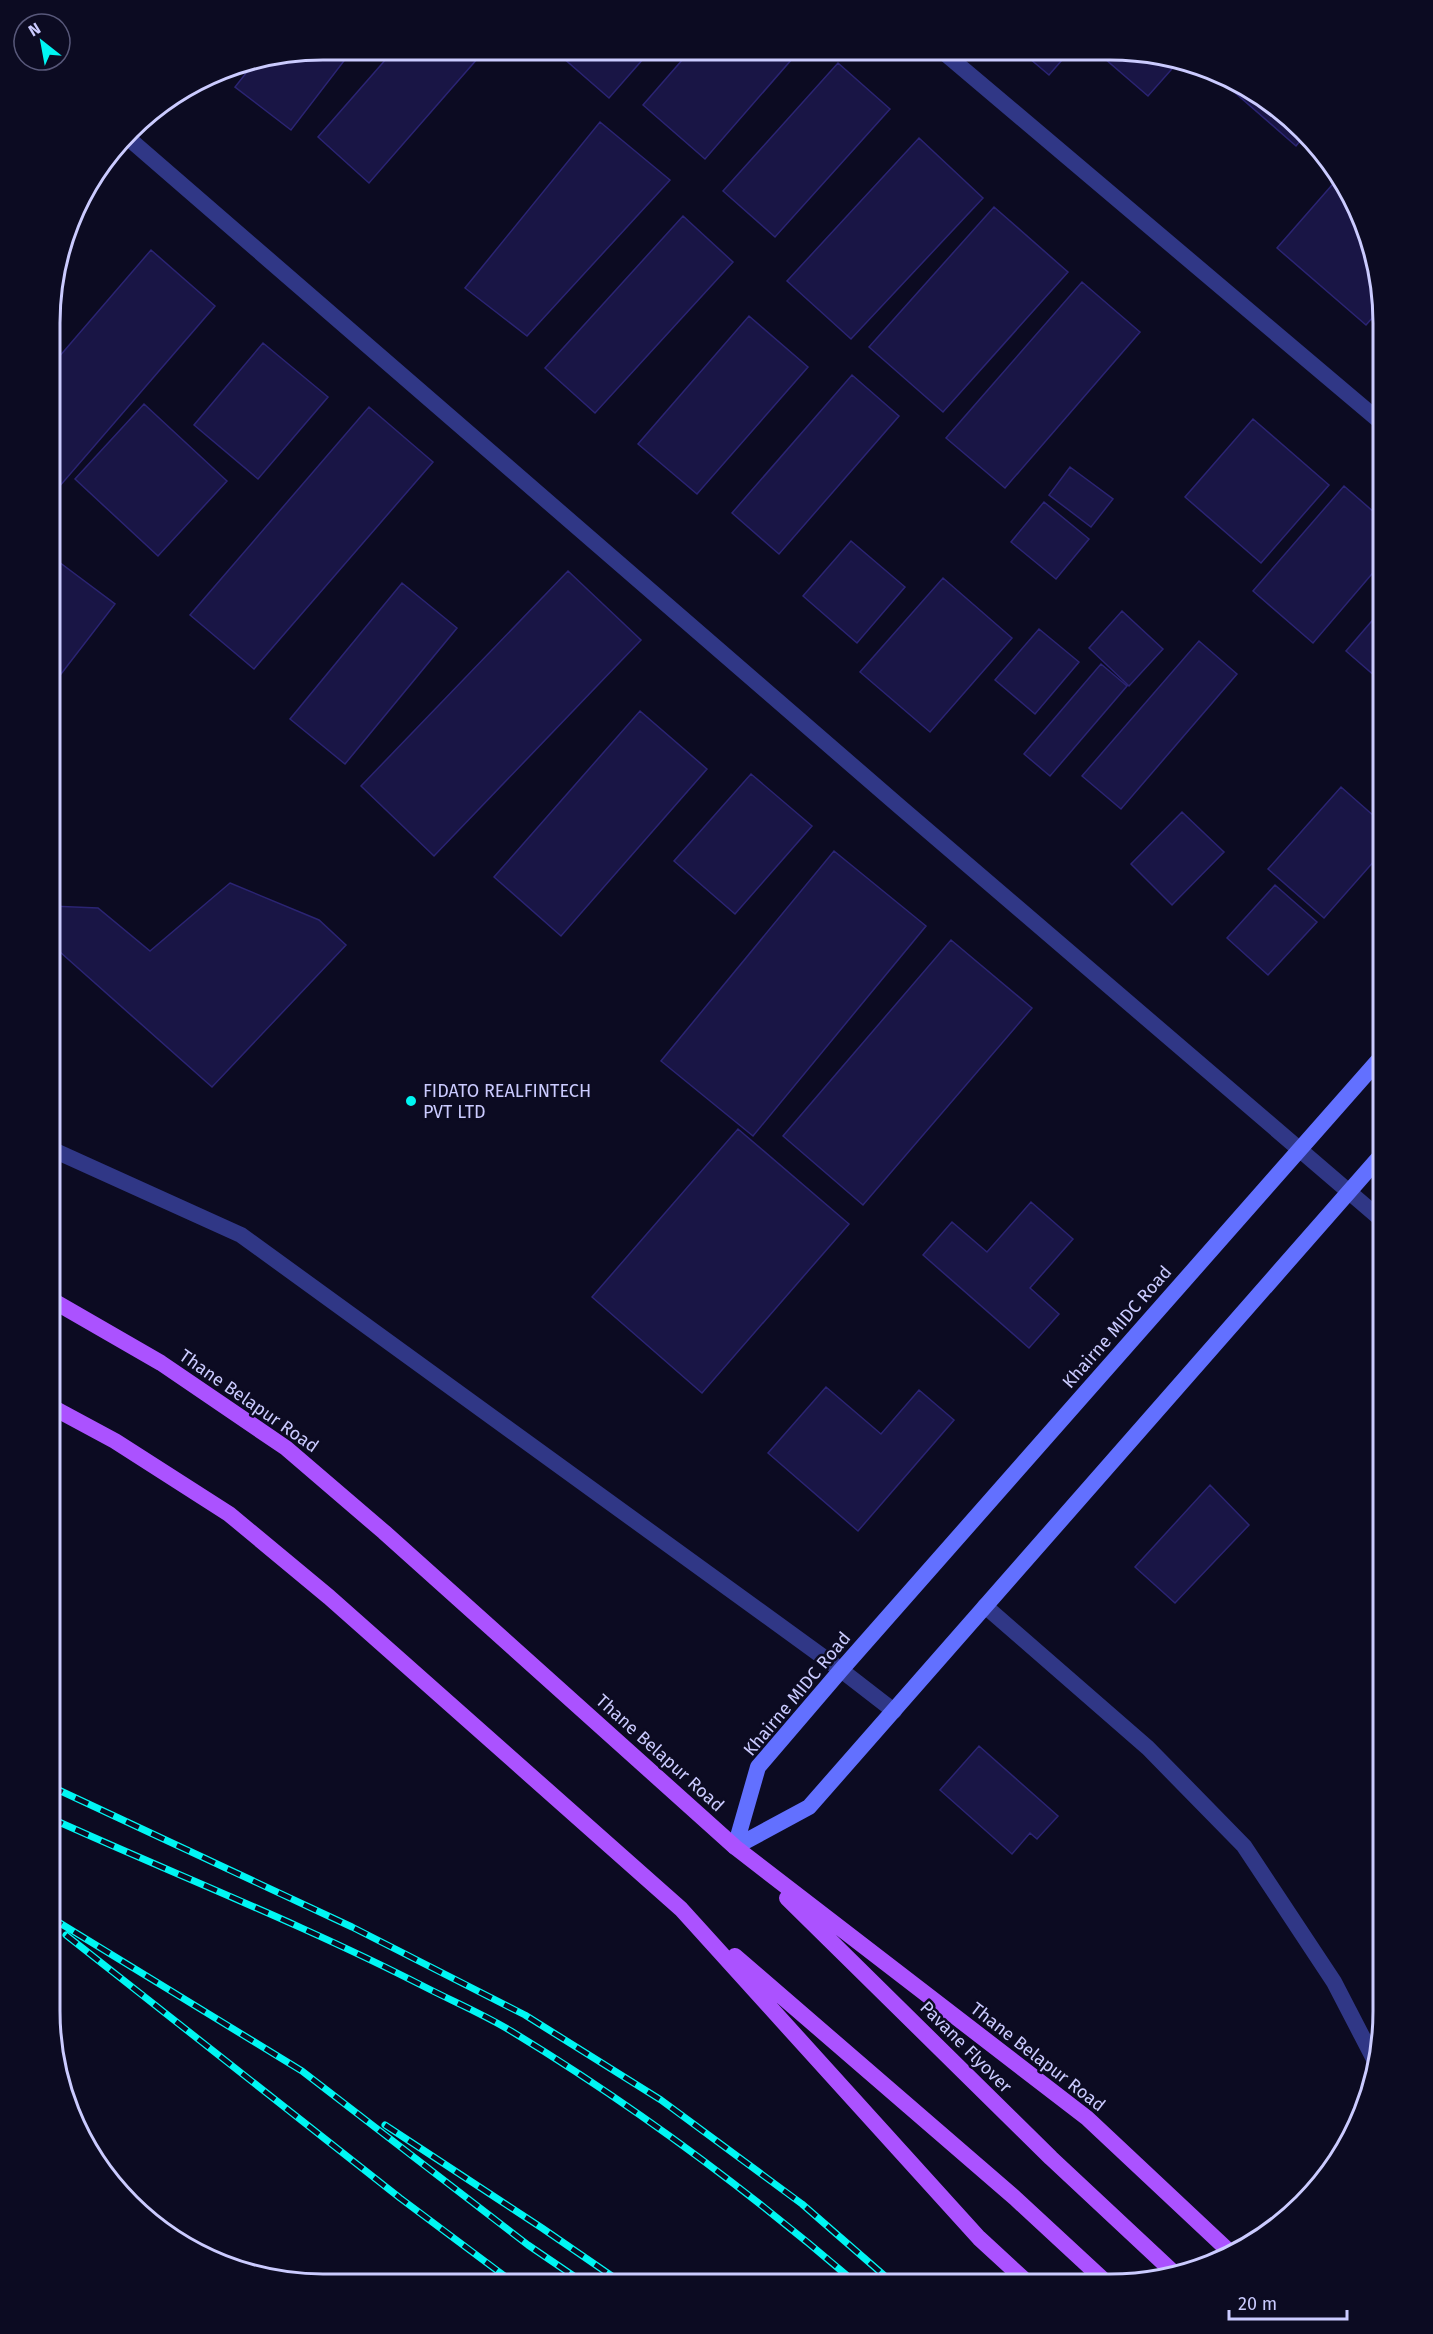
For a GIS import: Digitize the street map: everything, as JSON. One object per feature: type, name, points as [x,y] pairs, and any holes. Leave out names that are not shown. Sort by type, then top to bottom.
[{"type":"main road","name":"Khairne MIDC Road","points":[[735,1847],[758,1767],[1373,1066]]},
{"type":"main road","points":[[735,1847],[808,1807],[1373,1164]]},
{"type":"main road","name":"Thane Belapur Road","points":[[60,1305],[161,1363],[286,1448],[384,1532],[735,1847],[1087,2118],[1225,2248]]},
{"type":"main road","points":[[60,1411],[115,1441],[229,1514],[329,1597],[681,1909],[1015,2198],[1097,2274]]},
{"type":"main road","name":"Pavane Flyover","points":[[735,1847],[1051,2158],[1168,2267]]},
{"type":"main road","points":[[681,1909],[979,2238],[1018,2274]]},
{"type":"street","points":[[953,60],[1373,416]]},
{"type":"street","points":[[132,142],[270,263],[1373,1212]]},
{"type":"street","points":[[60,1153],[241,1235],[841,1670],[894,1711]]},
{"type":"street","points":[[985,1606],[1148,1748],[1244,1846],[1334,1982],[1370,2051]]},
{"type":"building","points":[[345,60],[291,130],[235,87],[248,71],[271,65],[288,62]]},
{"type":"building","points":[[385,60],[476,60],[369,183],[318,137]]},
{"type":"building","points":[[565,60],[642,60],[609,98]]},
{"type":"building","points":[[682,60],[791,60],[705,159],[643,105]]},
{"type":"building","points":[[1031,60],[1062,60],[1049,75]]},
{"type":"building","points":[[1106,60],[1145,62],[1173,68],[1148,96]]},
{"type":"building","points":[[838,63],[890,109],[775,237],[723,191]]},
{"type":"building","points":[[1231,89],[1284,125],[1300,141],[1296,146]]},
{"type":"building","points":[[600,122],[670,180],[527,336],[465,288]]},
{"type":"building","points":[[919,138],[983,198],[851,339],[787,281]]},
{"type":"building","points":[[1333,184],[1346,206],[1359,238],[1371,288],[1373,317],[1366,325],[1277,248]]},
{"type":"building","points":[[994,207],[1068,272],[943,412],[869,347]]},
{"type":"building","points":[[683,216],[733,262],[595,413],[545,368]]},
{"type":"building","points":[[151,250],[215,306],[60,486],[60,356]]},
{"type":"building","points":[[1082,282],[1140,332],[1005,488],[946,438]]},
{"type":"building","points":[[749,316],[808,367],[697,494],[638,444]]},
{"type":"building","points":[[263,343],[328,397],[258,479],[194,425]]},
{"type":"building","points":[[852,375],[899,416],[779,554],[732,513]]},
{"type":"building","points":[[144,404],[227,481],[158,556],[75,479]]},
{"type":"building","points":[[369,407],[433,462],[254,669],[190,615]]},
{"type":"building","points":[[1253,419],[1329,485],[1261,563],[1185,497]]},
{"type":"building","points":[[1070,467],[1113,499],[1091,527],[1049,495]]},
{"type":"building","points":[[1344,486],[1373,511],[1373,573],[1313,643],[1253,591]]},
{"type":"building","points":[[1044,502],[1089,539],[1056,579],[1011,542]]},
{"type":"building","points":[[851,541],[905,587],[857,643],[803,596]]},
{"type":"building","points":[[60,563],[115,604],[60,675]]},
{"type":"building","points":[[568,571],[641,640],[434,856],[361,786]]},
{"type":"building","points":[[943,578],[1012,638],[930,732],[860,672]]},
{"type":"building","points":[[402,583],[457,628],[345,764],[290,719]]},
{"type":"building","points":[[1122,611],[1163,649],[1129,686],[1089,648]]},
{"type":"building","points":[[1373,620],[1373,674],[1346,651]]},
{"type":"building","points":[[1039,629],[1079,662],[1035,714],[995,680]]},
{"type":"building","points":[[1199,641],[1237,674],[1121,809],[1082,776]]},
{"type":"building","points":[[1101,664],[1127,686],[1050,776],[1024,754]]},
{"type":"building","points":[[640,711],[707,769],[561,936],[494,877]]},
{"type":"building","points":[[751,774],[812,826],[735,914],[674,861]]},
{"type":"building","points":[[1341,787],[1373,815],[1373,862],[1324,918],[1268,869]]},
{"type":"building","points":[[1182,812],[1224,852],[1172,905],[1131,864]]},
{"type":"building","points":[[834,851],[926,926],[753,1136],[661,1061]]},
{"type":"building","points":[[230,883],[319,920],[346,945],[212,1087],[60,952],[60,906],[98,908],[150,951]]},
{"type":"building","points":[[1275,885],[1317,922],[1268,975],[1227,938]]},
{"type":"building","points":[[951,940],[1032,1008],[863,1205],[783,1136]]},
{"type":"building","points":[[738,1129],[849,1224],[702,1393],[592,1297]]},
{"type":"building","points":[[1031,1202],[1073,1239],[1030,1288],[1059,1314],[1029,1348],[923,1255],[952,1222],[987,1252]]},
{"type":"building","points":[[826,1387],[881,1434],[919,1390],[954,1420],[858,1531],[768,1453]]},
{"type":"building","points":[[1210,1485],[1249,1525],[1175,1603],[1135,1567]]},
{"type":"building","points":[[979,1746],[1058,1816],[1037,1839],[1030,1833],[1012,1854],[940,1790]]},
{"type":"railway","points":[[60,1791],[352,1927],[525,2015],[661,2100],[802,2204],[882,2274]]},
{"type":"railway","points":[[60,1822],[331,1941],[500,2025],[556,2059],[689,2150],[845,2274]]},
{"type":"railway","points":[[60,1923],[302,2071],[528,2245],[571,2274]]},
{"type":"railway","points":[[66,1935],[400,2198],[502,2274]]},
{"type":"railway","points":[[385,2125],[609,2274]]},
{"type":"place","name":"FIDATO REALFINTECH PVT LTD","points":[[411,1101]]}]
